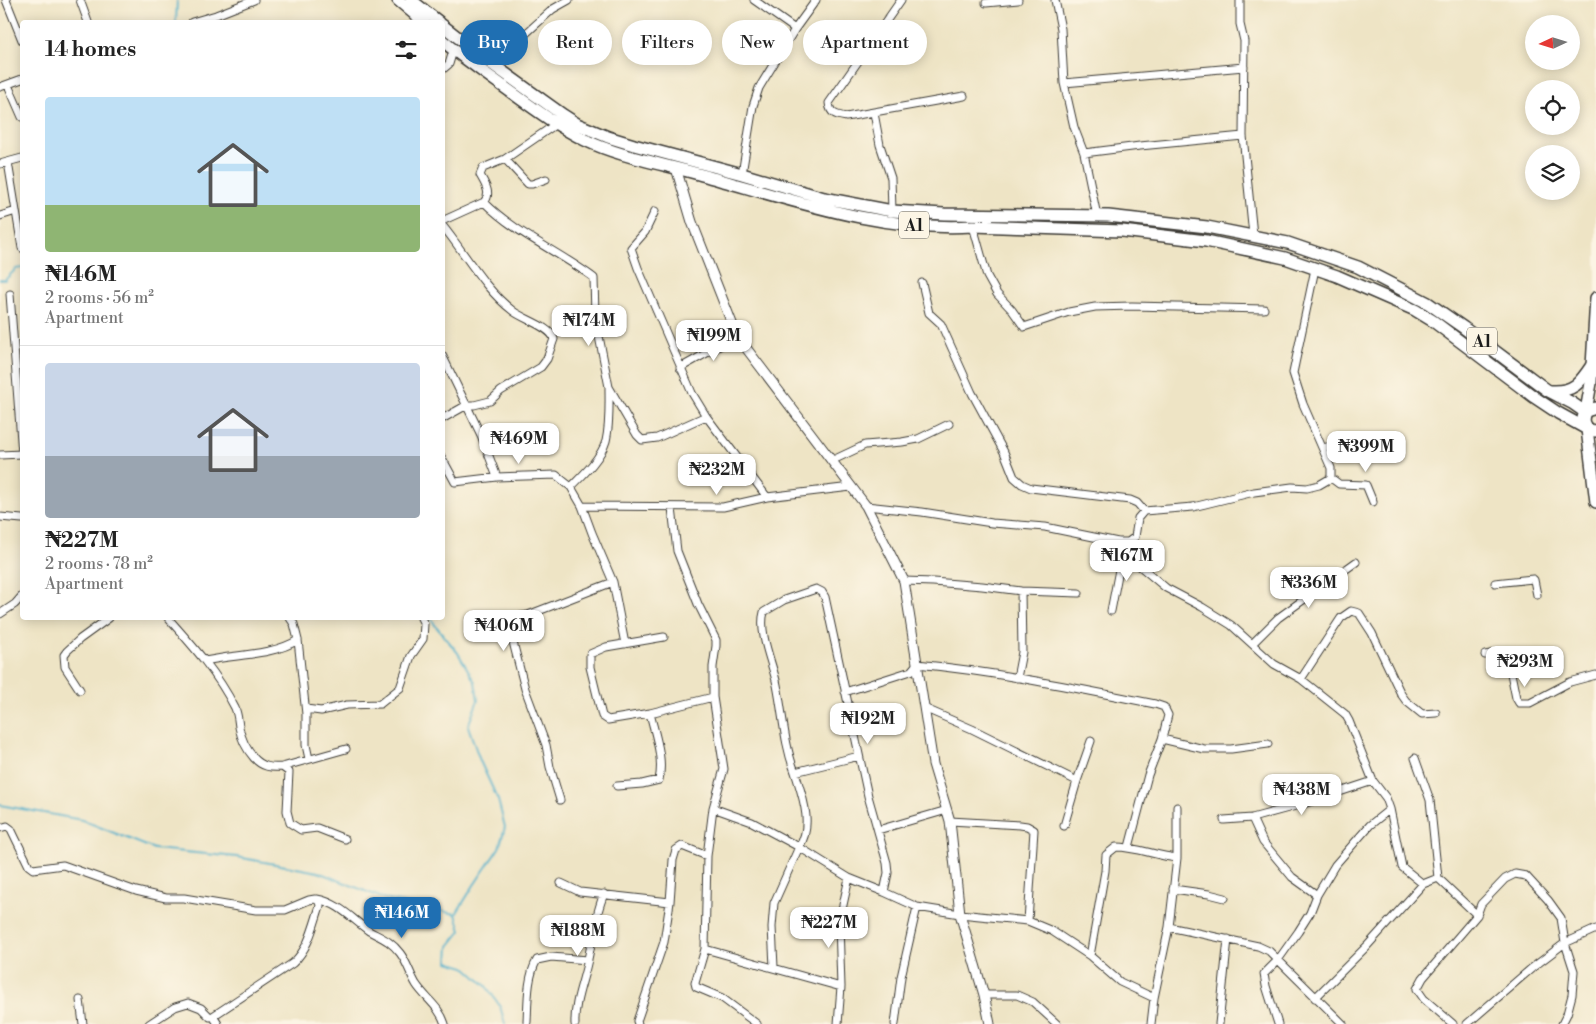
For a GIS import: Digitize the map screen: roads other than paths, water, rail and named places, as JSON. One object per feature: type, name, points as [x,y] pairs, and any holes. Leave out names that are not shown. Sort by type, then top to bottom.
[{"type":"main road","points":[[398,0],[418,20]]},
{"type":"main road","points":[[412,0],[437,20]]},
{"type":"main road","name":"A1","points":[[445,28],[488,68],[556,124],[588,141],[676,168],[818,207],[862,218],[908,224],[952,227],[1122,231],[1206,241],[1285,258],[1378,293],[1415,310],[1433,321],[1534,397],[1558,413],[1590,430]]},
{"type":"main road","name":"A1","points":[[445,43],[456,53],[488,68],[562,115],[608,137],[824,198],[892,211],[944,214],[1097,216],[1143,219],[1208,227],[1288,243],[1358,267],[1428,303],[1547,390],[1589,411]]},
{"type":"main road","points":[[1596,298],[1589,411],[1583,418],[1583,422],[1590,430],[1596,502]]},
{"type":"main road","points":[[1547,390],[1562,391],[1574,387],[1583,379],[1592,365]]},
{"type":"street","points":[[6,0],[20,35]]},
{"type":"street","points":[[80,0],[87,20]]},
{"type":"street","points":[[199,20],[254,0]]},
{"type":"street","points":[[488,68],[552,9],[569,0]]},
{"type":"street","points":[[754,0],[795,29]]},
{"type":"street","points":[[742,174],[759,88],[795,29],[816,0]]},
{"type":"street","points":[[900,0],[829,103],[830,109],[834,115],[846,117],[964,96]]},
{"type":"street","points":[[986,3],[1018,0]]},
{"type":"street","points":[[1055,0],[1061,29],[1064,83],[1074,127],[1084,153],[1097,216]]},
{"type":"street","points":[[1240,0],[1240,24],[1244,41],[1243,136],[1253,235]]},
{"type":"street","points":[[445,67],[449,64],[453,50],[456,53]]},
{"type":"street","points":[[1064,83],[1244,67]]},
{"type":"street","points":[[0,87],[20,80]]},
{"type":"street","points":[[8,85],[20,112]]},
{"type":"street","points":[[874,113],[880,145],[891,178],[892,211]]},
{"type":"street","points":[[445,220],[487,199],[488,191],[480,172],[483,168],[505,159],[556,124]]},
{"type":"street","points":[[1084,153],[1243,136]]},
{"type":"street","points":[[0,164],[20,159]]},
{"type":"street","points":[[505,159],[528,184],[546,179]]},
{"type":"street","points":[[8,162],[20,236]]},
{"type":"street","points":[[676,168],[692,222],[737,336],[866,506],[904,581],[933,764],[950,821],[960,914],[984,995],[990,1024]]},
{"type":"street","points":[[484,202],[496,214],[528,237],[594,278],[595,316],[609,387],[606,442],[592,466],[571,487]]},
{"type":"street","points":[[0,216],[16,211]]},
{"type":"street","points":[[655,211],[645,232],[633,244],[632,252],[692,393],[706,416],[767,497]]},
{"type":"street","points":[[973,226],[987,276],[997,294],[1024,327],[1069,312],[1095,307],[1264,309]]},
{"type":"street","points":[[445,229],[485,282],[504,303],[515,313],[550,332],[554,337],[547,359],[541,368],[500,391],[490,401],[467,405],[445,417]]},
{"type":"street","points":[[1315,269],[1292,373],[1303,404],[1331,468],[1330,478]]},
{"type":"street","points":[[922,283],[929,313],[941,324],[972,394],[1004,452],[1014,477],[1022,484],[1031,488],[1130,500],[1137,502],[1144,511]]},
{"type":"street","points":[[10,294],[20,427]]},
{"type":"street","points":[[680,368],[737,336]]},
{"type":"street","points":[[445,361],[481,435],[497,477]]},
{"type":"street","points":[[609,387],[637,436],[642,440],[657,438],[706,416]]},
{"type":"street","points":[[831,461],[865,445],[918,439],[948,424]]},
{"type":"street","points":[[1323,448],[1374,434]]},
{"type":"street","points":[[0,455],[20,454]]},
{"type":"street","points":[[445,464],[455,482],[497,477],[556,475],[571,487],[582,506],[614,582],[625,644]]},
{"type":"street","points":[[866,506],[922,512],[992,523],[1045,528],[1118,542],[1128,542],[1135,537],[1138,518],[1144,511],[1193,507],[1254,492],[1292,487],[1306,488],[1319,485],[1330,478]]},
{"type":"street","points":[[1330,478],[1339,484],[1366,485],[1373,502]]},
{"type":"street","points":[[582,506],[723,507],[767,497],[851,487]]},
{"type":"street","points":[[672,508],[677,551],[698,604],[716,640],[713,667],[713,697],[724,769],[713,808],[706,856],[705,949],[695,983],[696,987],[722,998],[757,1024]]},
{"type":"street","points":[[0,517],[20,519]]},
{"type":"street","points":[[1118,542],[1128,556],[1166,588],[1202,606],[1231,625],[1274,664],[1301,680],[1345,714],[1373,781],[1386,798],[1402,867],[1423,884]]},
{"type":"street","points":[[1110,611],[1123,549]]},
{"type":"street","points":[[1252,644],[1278,618],[1356,562]]},
{"type":"street","points":[[1495,583],[1532,579],[1534,580],[1536,595]]},
{"type":"street","points":[[904,581],[974,585],[1021,591],[1079,593]]},
{"type":"street","points":[[560,800],[546,746],[525,689],[507,625],[511,618],[528,615],[614,582]]},
{"type":"street","points":[[774,967],[772,927],[774,903],[799,847],[804,840],[806,823],[804,801],[788,756],[777,684],[765,636],[763,616],[764,612],[784,600],[816,589],[822,592],[825,597],[868,796],[888,873],[884,892]]},
{"type":"street","points":[[1017,678],[1022,652],[1021,591]]},
{"type":"street","points":[[0,614],[20,598]]},
{"type":"street","points":[[1301,680],[1341,618],[1351,611],[1359,613],[1372,633],[1392,677],[1406,701],[1422,714],[1436,713]]},
{"type":"street","points":[[80,690],[65,667],[64,655],[80,639],[106,620]]},
{"type":"street","points":[[170,620],[205,661],[220,682],[238,716],[241,734],[249,750],[264,766],[282,767],[346,749]]},
{"type":"street","points":[[291,620],[298,640],[306,709],[306,745],[309,759]]},
{"type":"street","points":[[306,709],[320,711],[347,705],[380,704],[400,688],[411,656],[423,639],[424,624],[422,620]]},
{"type":"street","points":[[664,638],[606,647],[590,654],[590,667],[602,716],[608,720],[650,713],[713,697]]},
{"type":"street","points":[[205,661],[280,650],[298,640]]},
{"type":"street","points":[[1485,655],[1502,652],[1507,654],[1516,698],[1519,703],[1530,702],[1570,682],[1596,675]]},
{"type":"street","points":[[916,664],[967,669],[1090,691],[1164,707],[1168,715],[1162,739],[1148,775],[1129,847]]},
{"type":"street","points":[[846,692],[911,671],[916,664]]},
{"type":"street","points":[[924,708],[972,729],[1077,781]]},
{"type":"street","points":[[617,786],[642,784],[659,780],[661,759],[650,713]]},
{"type":"street","points":[[1162,739],[1204,749],[1231,749],[1268,744]]},
{"type":"street","points":[[1064,826],[1077,781],[1092,741]]},
{"type":"street","points":[[795,772],[859,756]]},
{"type":"street","points":[[1415,758],[1430,800],[1438,878],[1477,915]]},
{"type":"street","points":[[282,767],[289,772],[287,811],[290,823],[301,830],[317,828],[346,839]]},
{"type":"street","points":[[1224,820],[1252,818],[1303,804],[1373,781]]},
{"type":"street","points":[[713,808],[752,822],[799,847],[849,878],[917,907],[960,914],[1028,921],[1052,931],[1090,956],[1120,982],[1154,998]]},
{"type":"street","points":[[1151,1024],[1154,998],[1169,927],[1177,858],[1177,808]]},
{"type":"street","points":[[1278,1024],[1264,974],[1278,960],[1310,913],[1317,895],[1335,865],[1370,825],[1390,809]]},
{"type":"street","points":[[878,830],[947,810]]},
{"type":"street","points":[[1252,818],[1263,842],[1292,877],[1317,895]]},
{"type":"street","points":[[950,821],[1020,825],[1034,830],[1028,921]]},
{"type":"street","points":[[0,828],[7,826],[11,829],[29,866],[33,868],[63,864],[136,891],[166,898],[184,898],[256,910],[285,910],[309,900],[328,901],[347,912],[368,930],[391,942],[402,955],[416,985],[442,1016],[445,1024]]},
{"type":"street","points":[[638,1024],[637,1021],[664,942],[670,902],[673,860],[676,850],[682,846],[706,856]]},
{"type":"street","points":[[1090,956],[1105,871],[1106,855],[1116,847],[1129,847],[1161,856],[1177,858]]},
{"type":"street","points":[[1453,1024],[1424,999],[1417,989],[1423,978],[1477,915],[1482,904],[1506,879],[1515,874],[1526,876],[1537,886],[1561,918],[1574,971],[1572,995],[1562,1024]]},
{"type":"street","points":[[838,1024],[841,987],[839,923],[849,878]]},
{"type":"street","points":[[1315,998],[1367,946],[1423,884],[1438,878]]},
{"type":"street","points":[[561,883],[580,892],[670,902]]},
{"type":"street","points":[[1173,889],[1225,898]]},
{"type":"street","points":[[575,1024],[579,994],[598,908],[604,894]]},
{"type":"street","points":[[149,1024],[175,1007],[188,1002],[201,1008],[210,1017],[213,1016],[293,963],[301,956],[307,945],[320,906],[317,899]]},
{"type":"street","points":[[895,1024],[901,977],[917,907]]},
{"type":"street","points":[[1169,927],[1258,946],[1269,951],[1343,1024]]},
{"type":"street","points":[[1467,1024],[1532,968],[1566,943],[1596,929]]},
{"type":"street","points":[[1219,1024],[1228,939]]},
{"type":"street","points":[[705,949],[841,987]]},
{"type":"street","points":[[527,1022],[530,986],[537,960],[550,957],[588,960]]},
{"type":"street","points":[[984,995],[1017,995],[1033,1002],[1051,1021],[1057,1024]]},
{"type":"street","points":[[80,1000],[83,1024]]},
{"type":"street","points":[[213,1016],[218,1024]]},
{"type":"waterway","points":[[176,20],[177,0]]},
{"type":"waterway","points":[[0,280],[5,280],[16,269],[20,268]]},
{"type":"waterway","points":[[432,620],[458,653],[475,682],[478,700],[468,726],[480,761],[498,800],[505,827],[499,848],[456,914],[461,931],[449,946],[448,962],[465,967],[486,986],[500,1006],[505,1024]]},
{"type":"waterway","points":[[0,805],[82,820],[154,849],[237,857],[318,872],[385,899],[456,914]]}]
